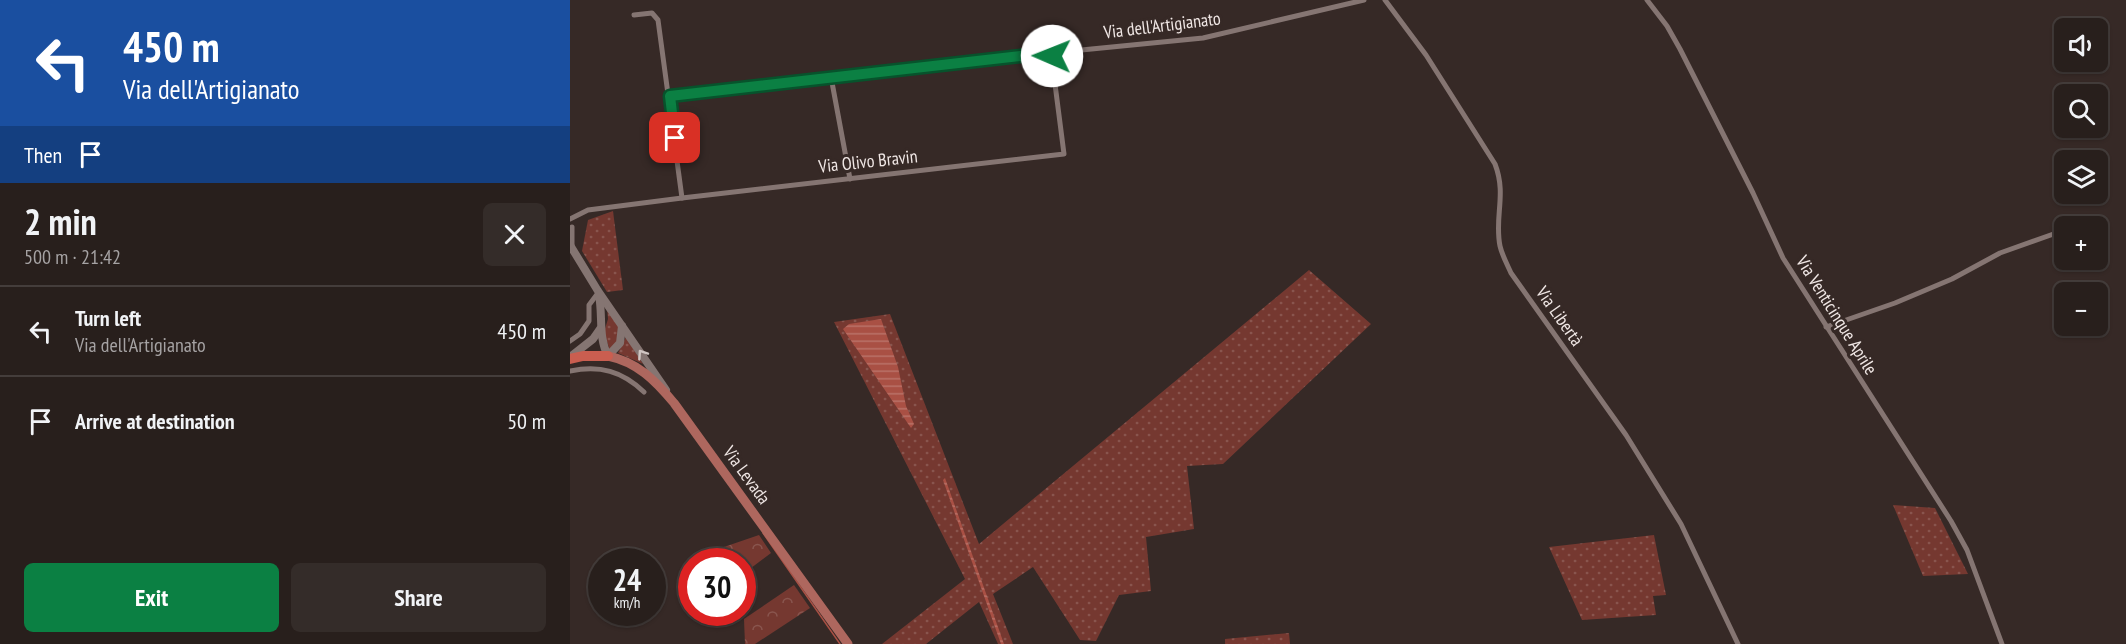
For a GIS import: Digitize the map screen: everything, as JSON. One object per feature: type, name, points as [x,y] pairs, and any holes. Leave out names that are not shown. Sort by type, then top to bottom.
[{"type":"highway","points":[[570,358],[608,356]]},
{"type":"main road","name":"Via Levada","points":[[571,248],[674,403],[848,644]]},
{"type":"main road","name":"Via Levada","points":[[598,291],[602,307],[601,341],[608,356]]},
{"type":"main road","points":[[622,325],[623,333],[620,343],[608,356],[626,361],[641,369],[674,403]]},
{"type":"main road","points":[[570,358],[593,339],[602,326]]},
{"type":"street","name":"Via dell'Artigianato","points":[[670,96],[831,76],[1203,38],[1364,0]]},
{"type":"street","name":"Via Libertà","points":[[1385,0],[1426,55],[1495,164],[1501,184],[1500,249],[1511,273],[1626,435],[1681,524],[1738,644]]},
{"type":"street","name":"Via Venticinque Aprile","points":[[1647,0],[1667,26],[1680,49],[1753,193],[1783,258],[1951,521],[1966,550],[2002,644]]},
{"type":"street","points":[[634,15],[652,13],[657,16],[670,96],[682,198]]},
{"type":"street","name":"Via Olivo Bravin","points":[[572,218],[588,210],[1064,154],[1051,53]]},
{"type":"street","points":[[831,76],[850,178]]},
{"type":"street","points":[[571,248],[572,218]]},
{"type":"street","points":[[1826,327],[1895,303],[1952,279],[2000,253],[2054,234]]},
{"type":"street","points":[[570,341],[580,334],[589,321],[589,305],[598,291]]},
{"type":"street","points":[[570,371],[591,368],[620,373],[644,392]]},
{"type":"green space","points":[[613,211],[623,290],[607,292],[582,251],[588,220]]},
{"type":"green space","points":[[1309,270],[1371,324],[1223,464],[1187,466],[1194,529],[1146,537],[1151,591],[1119,595],[1096,641],[1080,640],[1033,567],[993,594],[1013,644],[998,644],[979,602],[926,644],[882,644],[965,579],[834,322],[890,314],[979,544]]},
{"type":"green space","points":[[607,308],[618,323],[619,340],[610,351],[604,332],[608,319]]},
{"type":"green space","points":[[626,337],[643,364],[618,353]]},
{"type":"green space","points":[[1893,505],[1935,508],[1968,574],[1923,576]]},
{"type":"green space","points":[[759,535],[771,553],[756,564],[756,548],[721,548]]},
{"type":"green space","points":[[1654,535],[1666,595],[1653,596],[1656,615],[1582,620],[1549,547]]},
{"type":"green space","points":[[794,585],[810,608],[755,644],[745,644],[744,626],[756,626],[756,611]]},
{"type":"green space","points":[[1289,633],[1290,644],[1225,644],[1225,639]]},
{"type":"shaded area","points":[[881,319],[898,367],[906,406],[914,424],[911,428],[843,329],[849,324]]},
{"type":"shaded area","points":[[945,478],[1004,644],[1001,644],[943,480]]},
{"type":"waterway","points":[[763,533],[840,644]]},
{"type":"route","points":[[675,138],[670,96],[1029,55],[1051,53],[1052,56]]}]
